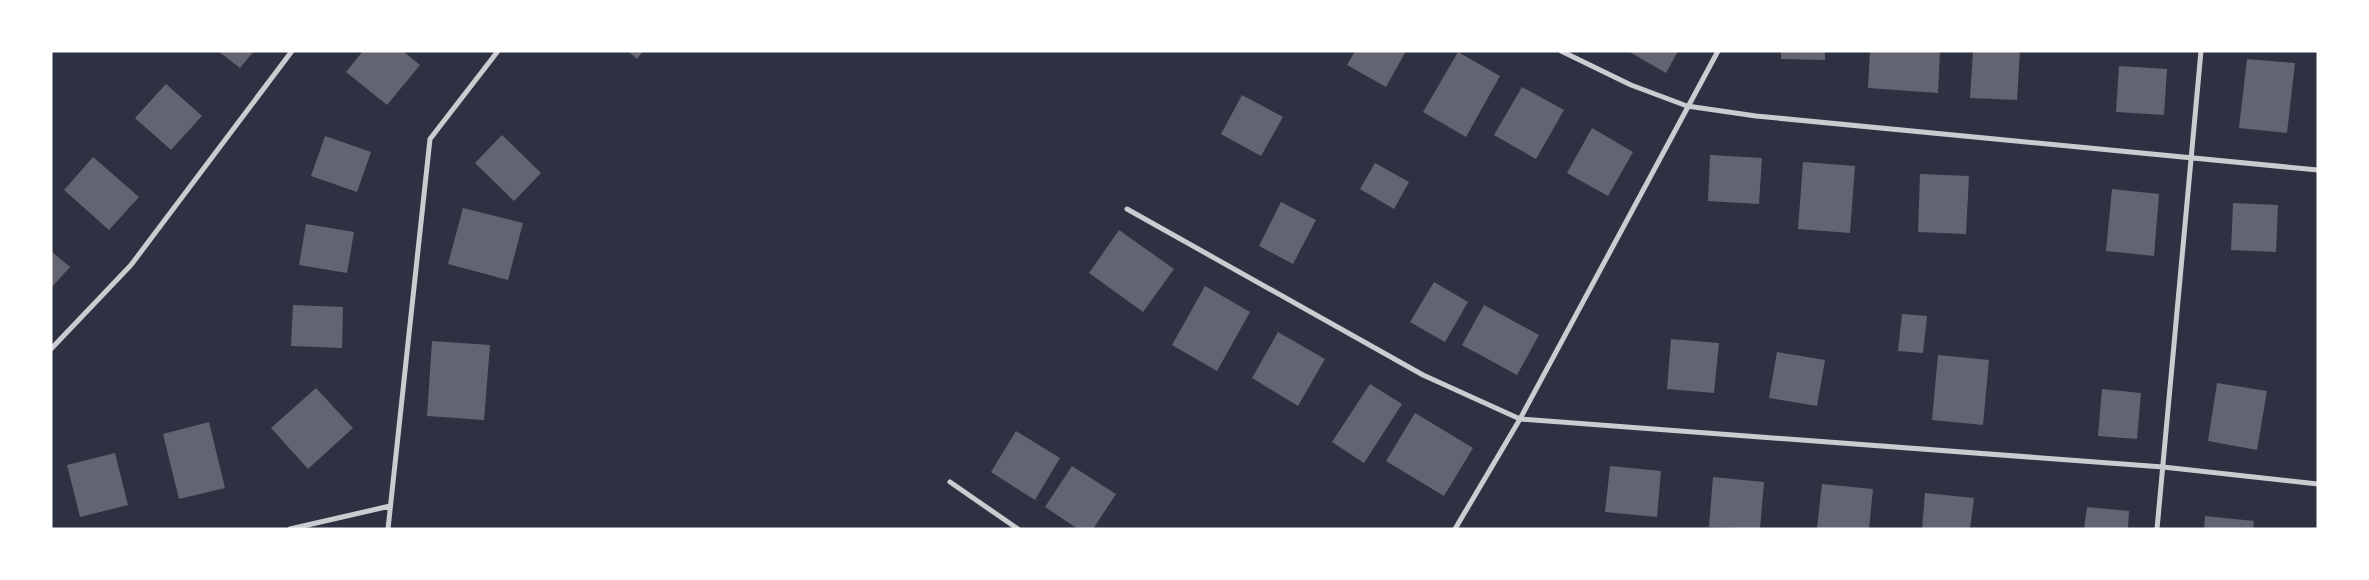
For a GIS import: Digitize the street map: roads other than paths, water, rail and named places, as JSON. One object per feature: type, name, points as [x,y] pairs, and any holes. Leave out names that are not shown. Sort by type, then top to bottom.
[{"type":"street","points":[[51,349],[131,265],[292,51]]},
{"type":"street","points":[[388,529],[430,139],[498,51]]},
{"type":"street","points":[[1561,51],[1631,85],[1687,106],[1756,116],[2192,156],[2318,170]]},
{"type":"street","points":[[1455,529],[1520,419],[1718,51]]},
{"type":"street","points":[[2157,529],[2201,51]]},
{"type":"street","points":[[1127,209],[1423,375],[1520,419],[2163,467],[2318,484]]},
{"type":"street","points":[[950,482],[1018,529]]},
{"type":"street","points":[[290,529],[390,506]]}]
